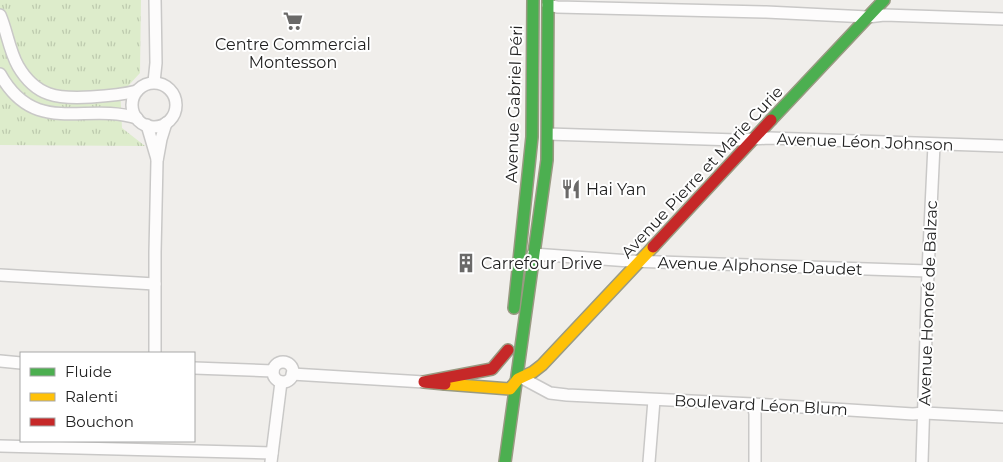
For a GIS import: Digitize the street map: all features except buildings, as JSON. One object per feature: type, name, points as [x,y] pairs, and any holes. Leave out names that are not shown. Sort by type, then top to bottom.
[{"type":"main road","name":"Avenue Gabriel Péri","points":[[512,319],[532,138],[533,0]]},
{"type":"main road","name":"Avenue Pierre et Marie Curie","points":[[516,384],[542,365],[884,0]]},
{"type":"main road","name":"Avenue Gabriel Péri","points":[[516,384],[546,165],[548,134],[548,3]]},
{"type":"main road","points":[[424,382],[492,369],[509,344],[516,384],[505,462]]},
{"type":"main road","points":[[424,382],[516,384]]},
{"type":"street","points":[[154,82],[156,63],[155,0]]},
{"type":"street","points":[[548,3],[557,7],[766,6],[868,17],[884,15],[1003,19]]},
{"type":"street","points":[[0,15],[12,54],[18,65],[31,82],[41,90],[67,99],[121,95],[137,91],[147,84],[154,82],[165,85],[170,89],[176,99],[176,110],[173,116],[160,126],[147,126],[136,118],[120,113],[64,115],[45,112],[32,106],[10,90],[0,74]]},
{"type":"street","points":[[136,118],[132,104],[137,91]]},
{"type":"street","points":[[156,352],[157,161],[166,123]]},
{"type":"street","points":[[147,126],[157,161]]},
{"type":"street","name":"Avenue Léon Johnson","points":[[548,134],[737,140],[769,138],[1003,146]]},
{"type":"street","name":"Avenue Honoré de Balzac","points":[[922,462],[934,144]]},
{"type":"street","name":"Avenue Alphonse Daudet","points":[[533,254],[641,261],[928,271]]},
{"type":"street","points":[[0,275],[155,284]]},
{"type":"street","points":[[0,361],[20,362]]},
{"type":"street","points":[[284,362],[292,367],[292,374],[287,381],[281,382],[276,379],[273,371],[276,366],[284,362]]},
{"type":"street","points":[[542,365],[541,372],[544,385],[550,393]]},
{"type":"street","points":[[195,368],[273,371]]},
{"type":"street","points":[[292,374],[424,382]]},
{"type":"street","points":[[0,446],[271,458],[281,382]]},
{"type":"street","name":"Boulevard Léon Blum","points":[[516,384],[550,393],[913,414],[1003,417]]},
{"type":"street","points":[[649,462],[654,400]]},
{"type":"street","points":[[753,404],[755,414],[755,462]]},
{"type":"green space","points":[[0,0],[141,0],[140,73],[128,86],[120,88],[122,128],[145,146],[0,145]]},
{"type":"traffic: fast","points":[[514,308],[532,137],[533,0]]},
{"type":"traffic: fast","points":[[505,462],[547,160],[548,0]]},
{"type":"traffic: fast","points":[[771,120],[884,0]]},
{"type":"traffic: slow","points":[[445,384],[510,389],[518,379],[533,372],[542,365],[653,247]]},
{"type":"traffic: jam","points":[[653,247],[771,120]]},
{"type":"traffic: jam","points":[[445,384],[424,382],[492,369],[508,350]]},
{"type":"place","name":"Centre Commercial Montesson","points":[[293,21]]},
{"type":"place","name":"Hai Yan","points":[[571,189]]},
{"type":"place","name":"Carrefour Drive","points":[[466,263]]}]
